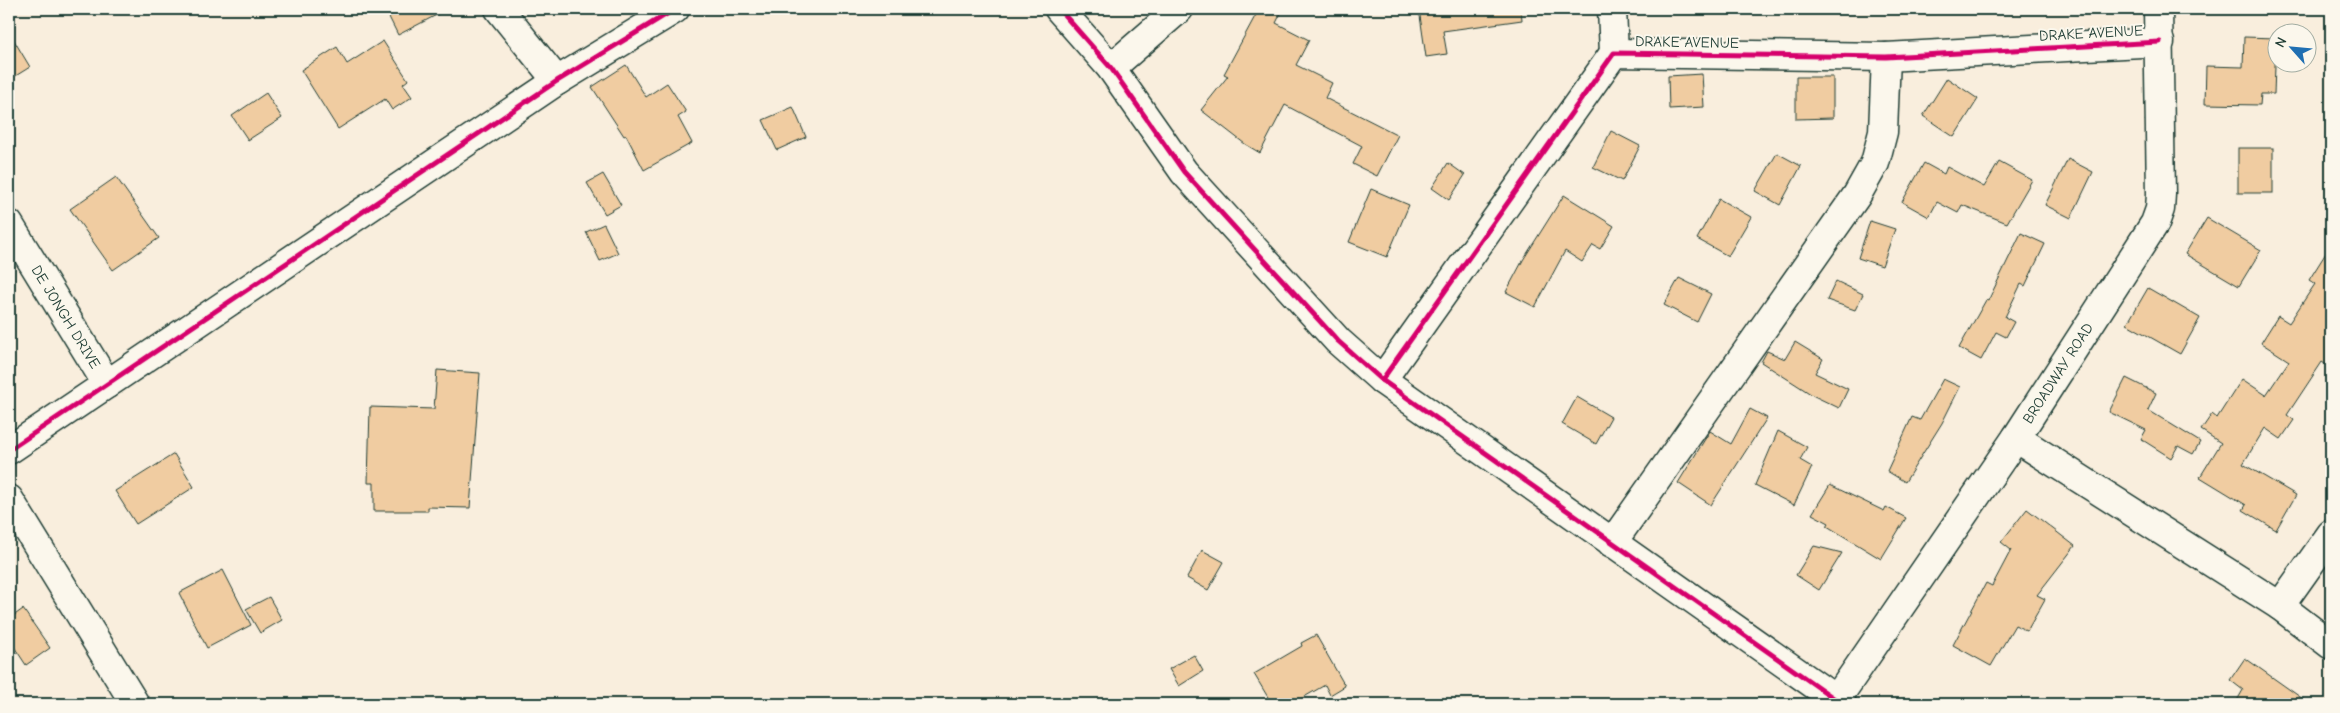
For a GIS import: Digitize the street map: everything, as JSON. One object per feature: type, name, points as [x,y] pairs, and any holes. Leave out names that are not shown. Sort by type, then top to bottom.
[{"type":"street","points":[[499,9],[557,81]]},
{"type":"street","points":[[9,450],[557,81],[675,9]]},
{"type":"street","points":[[1059,9],[1111,68],[1184,172],[1332,334],[1382,380],[1839,702]]},
{"type":"street","points":[[1111,68],[1179,9]]},
{"type":"street","points":[[1612,9],[1614,53]]},
{"type":"street","name":"BROADWAY ROAD","points":[[1839,702],[2016,438],[2147,237],[2160,209],[2160,42],[2158,9]]},
{"type":"street","name":"DRAKE AVENUE","points":[[1382,380],[1614,53],[1886,57],[2160,42]]},
{"type":"street","points":[[1612,543],[1866,179],[1875,163],[1883,132],[1886,57]]},
{"type":"street","name":"DE JONGH DRIVE","points":[[9,224],[107,384]]},
{"type":"street","points":[[2016,438],[2280,606],[2331,645]]},
{"type":"street","points":[[9,499],[136,704]]},
{"type":"street","points":[[2280,606],[2331,534]]},
{"type":"building","points":[[385,9],[448,9],[398,35]]},
{"type":"building","points":[[1259,9],[1283,9],[1276,23],[1309,40],[1296,65],[1332,83],[1325,98],[1398,135],[1377,176],[1353,164],[1362,146],[1285,105],[1260,153],[1245,144],[1201,110],[1228,76],[1224,74]]},
{"type":"building","points":[[1419,9],[1521,9],[1522,20],[1443,31],[1447,54],[1426,57]]},
{"type":"building","points":[[9,32],[30,67],[9,80]]},
{"type":"building","points":[[2244,37],[2268,38],[2268,72],[2275,72],[2274,94],[2261,94],[2260,105],[2205,104],[2206,66],[2243,67]]},
{"type":"building","points":[[383,41],[408,80],[403,84],[412,97],[392,110],[385,99],[338,129],[301,70],[337,47],[347,64]]},
{"type":"building","points":[[626,65],[646,97],[667,83],[686,112],[678,117],[692,143],[644,170],[626,135],[624,136],[592,87]]},
{"type":"building","points":[[1702,74],[1704,107],[1669,109],[1668,76]]},
{"type":"building","points":[[1796,77],[1833,77],[1833,118],[1796,119]]},
{"type":"building","points":[[1947,78],[1978,99],[1954,137],[1923,116]]},
{"type":"building","points":[[266,93],[282,118],[248,140],[232,116]]},
{"type":"building","points":[[793,107],[806,137],[777,150],[763,120]]},
{"type":"building","points":[[1611,131],[1640,146],[1622,181],[1593,167]]},
{"type":"building","points":[[2238,148],[2273,148],[2273,193],[2238,193]]},
{"type":"building","points":[[1777,153],[1801,166],[1780,205],[1755,191]]},
{"type":"building","points":[[2068,159],[2093,172],[2071,218],[2045,205]]},
{"type":"building","points":[[1999,162],[2032,180],[2007,223],[1962,205],[1958,213],[1937,202],[1929,217],[1902,202],[1924,163],[1944,174],[1947,167],[1984,187]]},
{"type":"building","points":[[1448,163],[1465,175],[1449,200],[1432,188]]},
{"type":"building","points":[[603,174],[621,205],[605,214],[587,183]]},
{"type":"building","points":[[116,177],[159,238],[113,270],[70,209]]},
{"type":"building","points":[[1371,189],[1409,205],[1387,257],[1349,242]]},
{"type":"building","points":[[1564,195],[1614,226],[1600,249],[1593,245],[1582,262],[1565,251],[1535,307],[1506,292],[1523,260]]},
{"type":"building","points":[[1719,199],[1751,217],[1728,256],[1697,239]]},
{"type":"building","points":[[2207,218],[2261,250],[2239,286],[2185,254]]},
{"type":"building","points":[[1870,221],[1895,229],[1882,266],[1858,258]]},
{"type":"building","points":[[604,224],[618,253],[600,261],[586,232]]},
{"type":"building","points":[[2021,233],[2045,244],[2025,286],[2021,284],[2005,317],[2014,322],[2006,337],[1996,332],[1981,360],[1959,348],[1986,300],[1988,301]]},
{"type":"building","points":[[2331,245],[2331,368],[2322,362],[2287,415],[2294,420],[2281,439],[2265,428],[2243,464],[2296,495],[2276,530],[2243,510],[2246,505],[2200,477],[2221,443],[2201,430],[2212,414],[2217,418],[2242,379],[2266,395],[2289,361],[2261,343],[2278,316],[2289,323],[2315,284],[2309,280]]},
{"type":"building","points":[[1679,278],[1711,294],[1697,322],[1664,305]]},
{"type":"building","points":[[1836,281],[1863,294],[1855,310],[1827,300]]},
{"type":"building","points":[[2148,288],[2200,318],[2180,354],[2127,324]]},
{"type":"building","points":[[1795,342],[1823,359],[1815,373],[1848,389],[1839,408],[1814,396],[1761,362],[1767,351],[1785,359]]},
{"type":"building","points":[[437,370],[480,373],[470,508],[428,507],[428,511],[374,511],[374,483],[368,483],[370,407],[434,409]]},
{"type":"building","points":[[2126,378],[2156,393],[2148,410],[2200,442],[2193,454],[2178,446],[2171,458],[2141,439],[2146,430],[2109,412]]},
{"type":"building","points":[[1943,379],[1960,387],[1942,423],[1905,482],[1887,471],[1912,417],[1920,420]]},
{"type":"building","points":[[1577,397],[1611,417],[1596,444],[1562,424]]},
{"type":"building","points":[[1750,409],[1767,418],[1711,505],[1678,483],[1710,431],[1731,444]]},
{"type":"building","points":[[1778,431],[1807,447],[1800,460],[1812,467],[1794,505],[1755,485]]},
{"type":"building","points":[[174,454],[194,487],[136,524],[115,491]]},
{"type":"building","points":[[1830,485],[1884,511],[1886,507],[1906,518],[1881,559],[1827,526],[1829,523],[1812,514]]},
{"type":"building","points":[[2027,509],[2075,546],[2037,595],[2045,599],[2027,631],[2015,625],[1991,666],[1953,645],[1986,583],[1992,586],[2011,550],[2001,542]]},
{"type":"building","points":[[1814,546],[1842,553],[1819,590],[1796,575]]},
{"type":"building","points":[[1202,550],[1224,562],[1208,590],[1187,578]]},
{"type":"building","points":[[223,570],[251,625],[207,648],[179,593]]},
{"type":"building","points":[[269,597],[282,620],[260,633],[246,609]]},
{"type":"building","points":[[23,609],[50,648],[26,665],[9,639],[9,619]]},
{"type":"building","points":[[1316,635],[1345,686],[1330,695],[1325,685],[1292,704],[1272,704],[1254,674],[1302,646],[1301,643]]},
{"type":"building","points":[[1194,655],[1203,671],[1179,686],[1169,669]]},
{"type":"building","points":[[2245,658],[2310,704],[2235,704],[2243,690],[2230,680]]},
{"type":"cycle path","points":[[9,450],[557,81],[675,9]]},
{"type":"cycle path","points":[[1059,9],[1111,68],[1184,172],[1338,341],[1382,380],[1842,704]]},
{"type":"cycle path","points":[[1382,380],[1614,53],[1886,57],[2160,42]]}]
